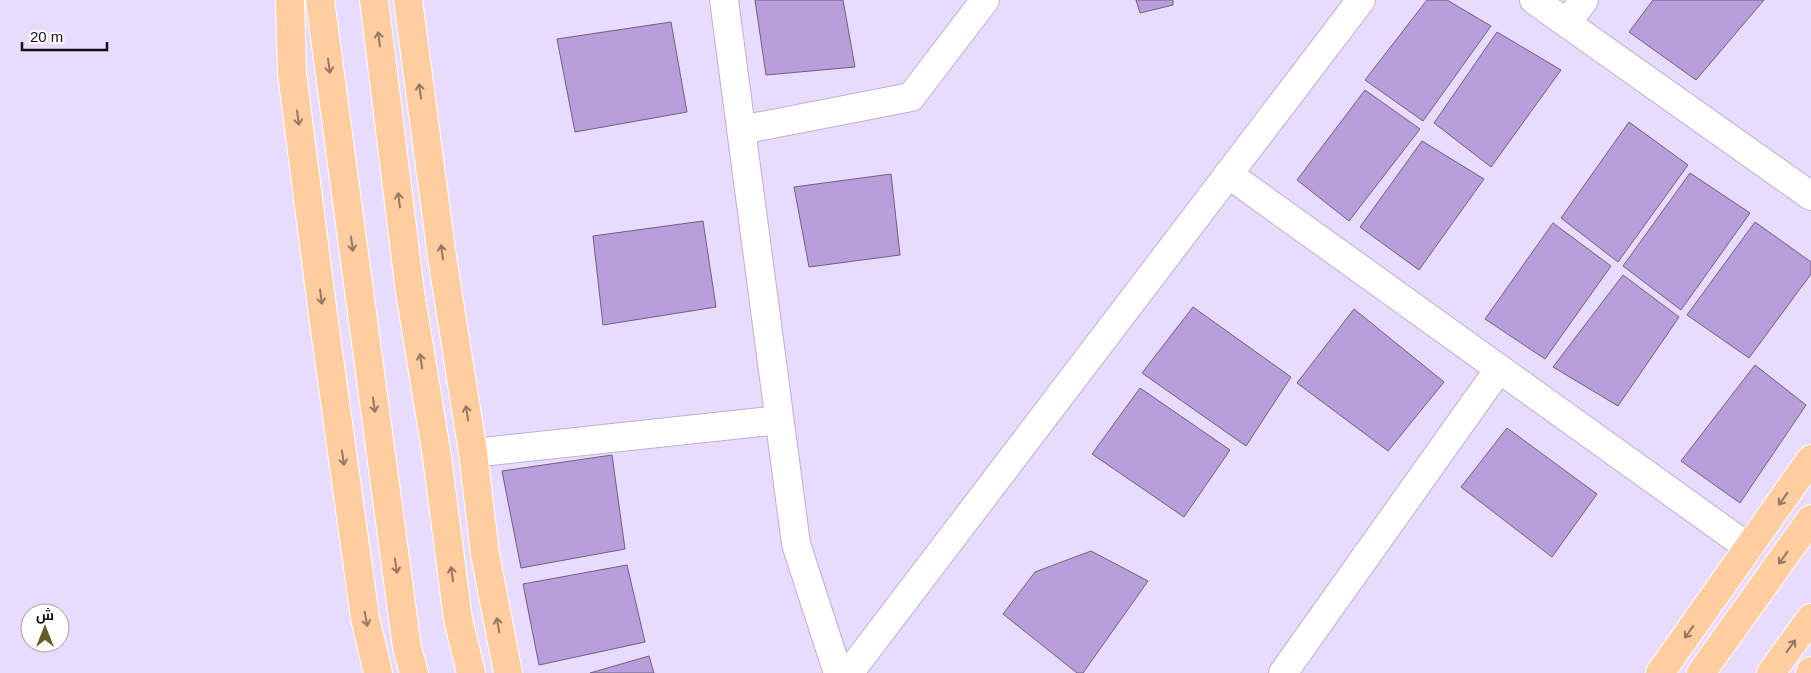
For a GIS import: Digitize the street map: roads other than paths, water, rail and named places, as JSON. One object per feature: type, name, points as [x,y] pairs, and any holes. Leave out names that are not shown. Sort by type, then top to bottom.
[{"type":"main road","points":[[290,0],[292,73],[323,315],[365,618],[378,673]]},
{"type":"main road","points":[[320,0],[406,639],[414,673]]},
{"type":"main road","points":[[374,0],[410,292],[437,457],[458,619],[471,673]]},
{"type":"main road","points":[[408,0],[442,257],[473,453],[485,554],[508,673]]},
{"type":"main road","points":[[1660,673],[1811,459]]},
{"type":"main road","points":[[1701,673],[1811,519]]},
{"type":"main road","points":[[1771,673],[1811,618]]},
{"type":"street","points":[[724,0],[796,544],[838,673]]},
{"type":"street","points":[[741,130],[911,97],[985,0]]},
{"type":"street","points":[[849,673],[1361,0]]},
{"type":"street","points":[[1534,0],[1811,196]]},
{"type":"street","points":[[1567,23],[1584,0]]},
{"type":"street","points":[[1228,174],[1749,548]]},
{"type":"street","points":[[1282,673],[1498,369]]},
{"type":"street","points":[[473,453],[779,420]]}]
